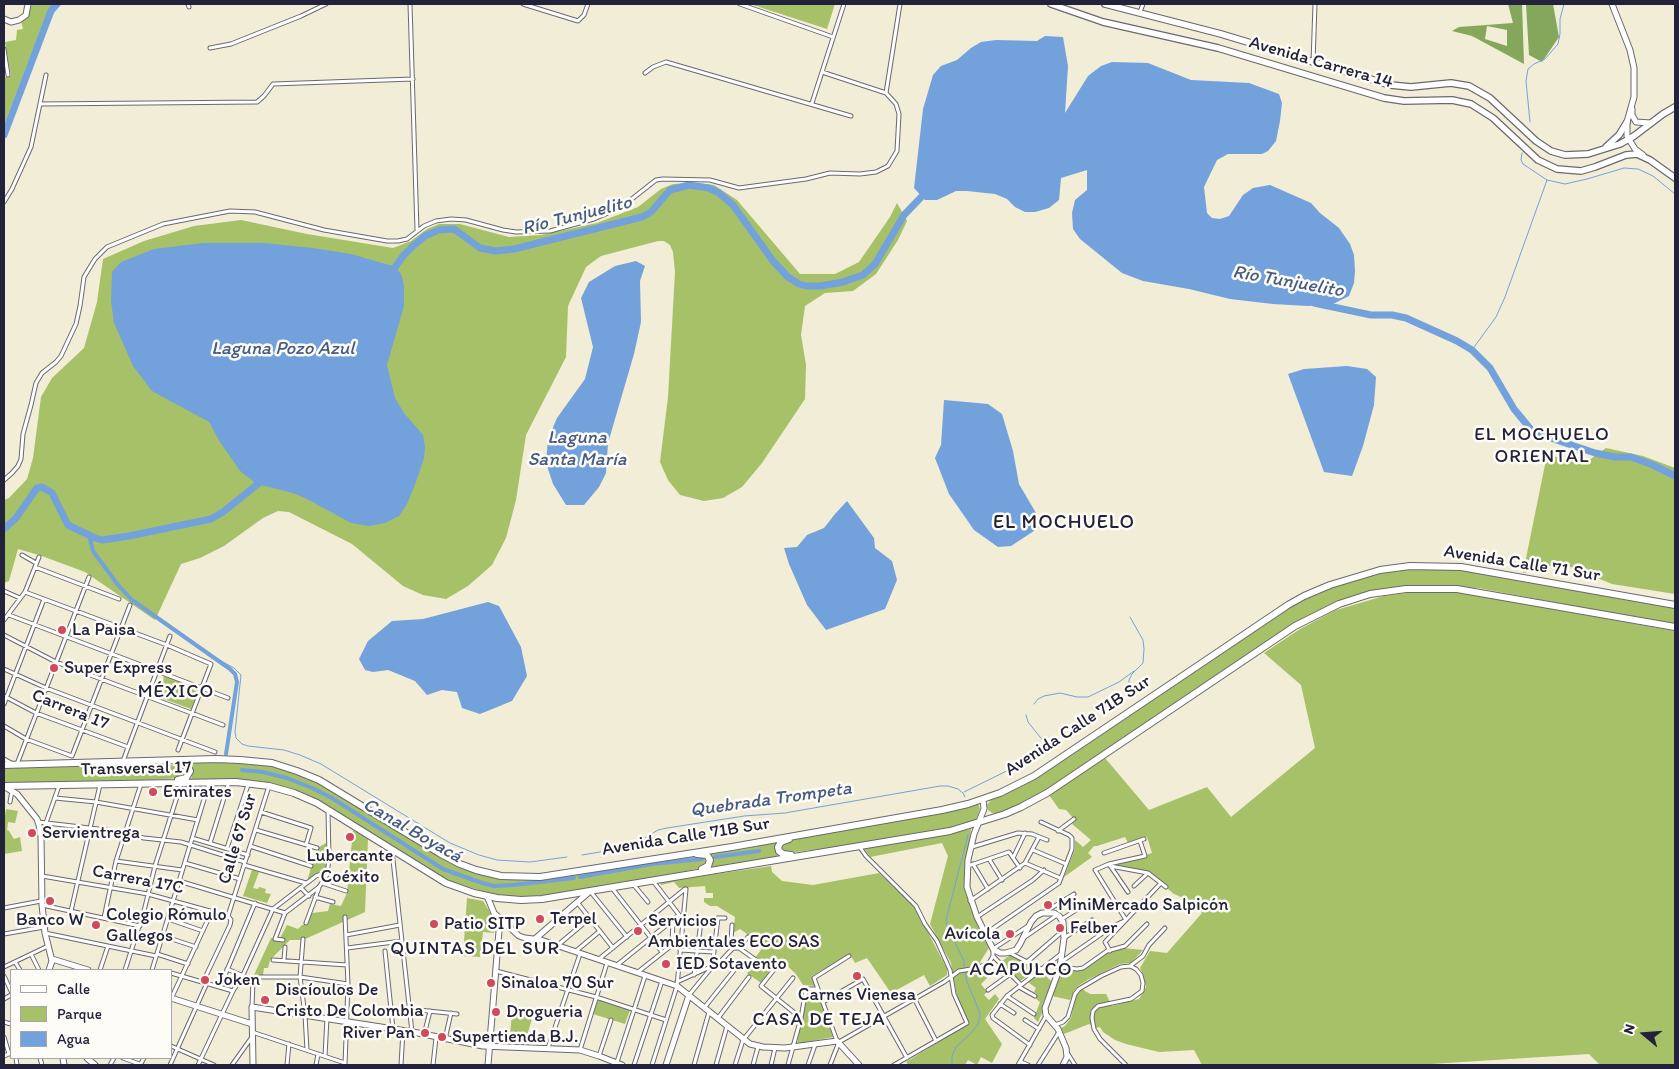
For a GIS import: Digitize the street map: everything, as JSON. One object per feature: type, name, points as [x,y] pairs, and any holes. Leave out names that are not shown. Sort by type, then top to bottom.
[{"type":"highway","name":"Avenida Calle 71 Sur","points":[[1182,676],[1271,615],[1304,596],[1345,580],[1394,568],[1421,566],[1461,567],[1675,605]]},
{"type":"highway","name":"Avenida Calle 71 Sur","points":[[1193,695],[1295,626],[1339,604],[1388,591],[1416,588],[1466,590],[1675,627]]},
{"type":"highway","name":"Avenida Calle 71B Sur","points":[[575,871],[942,810],[983,799],[1016,786],[1034,776],[1182,676]]},
{"type":"highway","name":"Avenida Calle 71B Sur","points":[[392,851],[446,884],[487,896],[534,900],[950,831],[978,824],[1015,810],[1042,796],[1193,695]]},
{"type":"highway","name":"Transversal 17","points":[[4,765],[234,759],[272,764],[297,770],[318,780],[440,854],[467,867],[495,875],[519,877],[575,871]]},
{"type":"highway","points":[[165,760],[181,763],[189,768],[190,773],[186,778],[170,783]]},
{"type":"highway","name":"Transversal 17","points":[[4,786],[209,782],[248,783],[269,786],[302,796],[328,810],[392,851]]},
{"type":"highway","points":[[812,832],[783,841],[779,844],[778,848],[780,853],[785,855],[812,854]]},
{"type":"highway","points":[[678,854],[703,854],[707,855],[710,860],[710,865],[704,869],[682,875]]},
{"type":"main road","name":"Avenida Carrera 14","points":[[1051,4],[1103,22],[1218,48],[1384,98],[1412,101],[1452,100],[1471,104],[1492,118],[1538,160],[1557,169],[1581,171],[1630,154],[1646,157]]},
{"type":"main road","name":"Avenida Carrera 14","points":[[1105,4],[1228,36],[1313,63],[1396,86],[1411,87],[1451,83],[1469,86],[1490,98],[1536,141],[1552,151],[1573,156],[1601,151],[1629,140],[1663,114],[1675,108]]},
{"type":"main road","points":[[1601,151],[1618,137],[1627,122]]},
{"type":"main road","points":[[1646,157],[1675,178]]},
{"type":"street","points":[[4,19],[11,22],[19,20],[26,15],[28,4]]},
{"type":"street","points":[[210,48],[232,44],[326,4]]},
{"type":"street","points":[[410,4],[418,230]]},
{"type":"street","points":[[523,4],[578,21],[584,14],[588,4]]},
{"type":"street","points":[[740,4],[833,37]]},
{"type":"street","points":[[812,103],[844,4]]},
{"type":"street","points":[[886,93],[900,4]]},
{"type":"street","points":[[1140,13],[1144,4]]},
{"type":"street","points":[[1313,63],[1315,4]]},
{"type":"street","points":[[1612,4],[1633,61],[1634,92],[1632,115],[1636,122],[1651,123]]},
{"type":"street","points":[[4,49],[8,75]]},
{"type":"street","points":[[645,73],[653,67],[666,62],[812,103],[851,116]]},
{"type":"street","points":[[4,480],[18,466],[21,459],[22,434],[32,405],[36,383],[42,373],[61,356],[76,324],[84,277],[95,259],[106,247],[164,224],[230,211],[255,212],[324,230],[387,241],[407,239],[418,230],[436,221],[451,220],[466,220],[516,232],[550,231],[594,219],[610,212],[628,202],[656,180],[710,180],[739,188],[806,179],[830,173],[860,174],[876,172],[888,166],[897,151],[899,114],[896,104],[886,93],[822,72]]},
{"type":"street","points":[[4,202],[12,189],[34,137],[46,76]]},
{"type":"street","points":[[40,104],[257,102],[273,84],[413,79]]},
{"type":"street","points":[[1632,106],[1627,122],[1629,140],[1634,149],[1646,157]]},
{"type":"street","points":[[22,555],[36,565],[119,599]]},
{"type":"street","points":[[4,620],[25,592],[39,557]]},
{"type":"street","points":[[4,759],[15,764],[89,577]]},
{"type":"street","points":[[4,592],[20,598]]},
{"type":"street","points":[[25,592],[211,664],[178,750]]},
{"type":"street","points":[[4,704],[5,696],[44,599]]},
{"type":"street","points":[[4,726],[26,739],[72,756],[130,605]]},
{"type":"street","points":[[9,614],[228,698]]},
{"type":"street","points":[[4,635],[56,662],[223,725]]},
{"type":"street","points":[[122,762],[170,636]]},
{"type":"street","points":[[4,669],[46,688],[215,752]]},
{"type":"street","name":"Carrera 17","points":[[5,696],[36,713],[128,747]]},
{"type":"street","points":[[152,969],[209,782]]},
{"type":"street","points":[[210,843],[228,782]]},
{"type":"street","points":[[125,969],[140,926],[155,866],[181,783]]},
{"type":"street","points":[[227,848],[248,783]]},
{"type":"street","points":[[71,911],[100,784]]},
{"type":"street","points":[[104,918],[116,861],[141,784]]},
{"type":"street","points":[[41,836],[60,785]]},
{"type":"street","points":[[4,786],[12,790],[23,800],[38,822],[41,836],[42,903],[51,965],[70,968]]},
{"type":"street","points":[[23,800],[21,792],[24,786]]},
{"type":"street","name":"Calle 67 Sur","points":[[170,1065],[228,932],[231,920],[228,916],[269,786]]},
{"type":"street","points":[[10,802],[12,790]]},
{"type":"street","points":[[55,798],[96,802],[198,820]]},
{"type":"street","points":[[983,799],[984,809],[971,847],[967,887],[970,901],[984,934],[993,949],[1000,953],[1010,953],[1016,950],[1028,926],[1036,916],[1074,894]]},
{"type":"street","points":[[283,940],[275,938],[285,913],[319,887],[327,874],[329,859],[328,810]]},
{"type":"street","points":[[261,812],[311,829],[306,845]]},
{"type":"street","points":[[1058,831],[1074,819]]},
{"type":"street","points":[[38,822],[90,828],[190,845],[307,883]]},
{"type":"street","points":[[984,934],[1059,883],[1072,846],[1072,838],[1041,822]]},
{"type":"street","points":[[256,830],[317,848]]},
{"type":"street","points":[[971,847],[1014,833],[1025,832],[1047,840]]},
{"type":"street","points":[[1013,858],[1025,832]]},
{"type":"street","points":[[970,901],[1020,868],[1033,850],[1039,836]]},
{"type":"street","points":[[192,838],[248,854]]},
{"type":"street","points":[[1104,853],[1142,840],[1145,856],[1095,870],[1126,920]]},
{"type":"street","points":[[250,846],[311,866]]},
{"type":"street","points":[[859,846],[866,856],[916,906],[937,942],[950,970],[954,994],[967,1023],[898,1064]]},
{"type":"street","points":[[1033,850],[1066,864]]},
{"type":"street","points":[[392,851],[412,1032]]},
{"type":"street","points":[[970,865],[1009,852],[1020,868]]},
{"type":"street","points":[[989,859],[1002,880]]},
{"type":"street","points":[[116,861],[182,870]]},
{"type":"street","points":[[185,863],[240,879]]},
{"type":"street","points":[[1025,863],[1060,878]]},
{"type":"street","points":[[970,865],[988,889]]},
{"type":"street","points":[[1110,865],[1148,873],[1166,887]]},
{"type":"street","points":[[1110,865],[1128,892]]},
{"type":"street","points":[[977,917],[1033,880],[1044,870]]},
{"type":"street","points":[[1134,886],[1148,873]]},
{"type":"street","points":[[198,1065],[232,991],[243,976],[273,909],[318,874],[327,874]]},
{"type":"street","name":"Carrera 17C","points":[[41,876],[148,894],[228,916]]},
{"type":"street","points":[[652,880],[683,920],[700,922],[725,918]]},
{"type":"street","points":[[179,881],[285,913]]},
{"type":"street","points":[[322,883],[346,891]]},
{"type":"street","points":[[1110,950],[1105,942],[1162,883]]},
{"type":"street","points":[[633,884],[648,902]]},
{"type":"street","points":[[306,923],[319,887]]},
{"type":"street","points":[[612,887],[662,952]]},
{"type":"street","points":[[301,888],[309,896]]},
{"type":"street","points":[[599,959],[686,889],[677,984],[652,1065]]},
{"type":"street","points":[[535,939],[590,891],[627,937]]},
{"type":"street","points":[[487,896],[492,909],[519,936],[578,952],[662,981],[677,984],[743,1040],[758,1047],[793,1048],[838,1042],[952,976],[959,970],[981,967],[988,963],[993,956],[993,949]]},
{"type":"street","points":[[315,897],[333,902]]},
{"type":"street","points":[[577,902],[614,948]]},
{"type":"street","points":[[4,908],[42,903],[140,926]]},
{"type":"street","points":[[220,987],[255,903]]},
{"type":"street","points":[[1062,919],[1084,905]]},
{"type":"street","points":[[172,997],[212,911]]},
{"type":"street","points":[[1028,1065],[1020,1063],[1046,1015],[1046,1003],[1060,964],[1064,938],[1062,919],[1057,914],[1044,912]]},
{"type":"street","points":[[1023,939],[1057,914]]},
{"type":"street","points":[[617,965],[679,915]]},
{"type":"street","points":[[252,1034],[289,1044],[345,1064],[348,984],[345,917]]},
{"type":"street","points":[[557,946],[590,918]]},
{"type":"street","points":[[666,1065],[689,995],[712,967],[718,918]]},
{"type":"street","points":[[168,919],[203,931]]},
{"type":"street","points":[[488,1065],[500,919]]},
{"type":"street","points":[[637,972],[672,945],[673,920]]},
{"type":"street","points":[[1064,938],[1092,920]]},
{"type":"street","points":[[1060,964],[1110,928],[1126,920]]},
{"type":"street","points":[[694,976],[700,922]]},
{"type":"street","points":[[1060,964],[1081,969],[1110,950],[1122,948],[1147,924]]},
{"type":"street","points":[[346,935],[400,925]]},
{"type":"street","points":[[732,926],[731,940],[733,948]]},
{"type":"street","points":[[993,949],[1028,926]]},
{"type":"street","points":[[1130,966],[1144,956],[1149,945],[1165,928]]},
{"type":"street","points":[[988,990],[1027,962],[1064,929]]},
{"type":"street","points":[[4,934],[45,930],[108,946],[157,955],[188,964]]},
{"type":"street","points":[[548,1048],[568,990],[578,952],[600,931]]},
{"type":"street","points":[[163,936],[196,947]]},
{"type":"street","points":[[740,948],[748,937]]},
{"type":"street","points":[[303,939],[300,977],[307,1050]]},
{"type":"street","points":[[715,940],[731,940]]},
{"type":"street","points":[[347,948],[402,941]]},
{"type":"street","points":[[4,967],[49,946]]},
{"type":"street","points":[[100,969],[108,946]]},
{"type":"street","points":[[284,960],[285,947]]},
{"type":"street","points":[[677,984],[712,967],[725,958],[733,948]]},
{"type":"street","points":[[733,948],[740,948],[756,960]]},
{"type":"street","points":[[680,950],[714,952]]},
{"type":"street","points":[[385,951],[393,1029]]},
{"type":"street","points":[[1030,1045],[992,1018],[992,1015],[1007,996],[1043,970],[1062,952]]},
{"type":"street","points":[[1010,953],[1043,970]]},
{"type":"street","points":[[31,954],[38,969]]},
{"type":"street","points":[[849,956],[814,978],[838,1042],[859,1065]]},
{"type":"street","points":[[993,956],[1011,973],[1020,986],[1035,996]]},
{"type":"street","points":[[273,960],[347,965]]},
{"type":"street","points":[[15,962],[19,969]]},
{"type":"street","points":[[580,1050],[607,962]]},
{"type":"street","points":[[780,962],[761,986],[801,1018]]},
{"type":"street","points":[[1055,1025],[1063,1022],[1068,1017],[1075,994],[1079,989],[1108,972],[1123,966],[1130,966],[1136,969],[1142,978],[1143,986],[1140,993],[1130,999],[1098,1006],[1092,1013],[1092,1023],[1100,1039],[1126,1065]]},
{"type":"street","points":[[704,1008],[736,968]]},
{"type":"street","points":[[227,969],[253,980],[260,977],[300,977],[348,984]]},
{"type":"street","points":[[496,970],[596,997],[666,1020]]},
{"type":"street","points":[[172,973],[232,991]]},
{"type":"street","points":[[252,1007],[412,1032],[445,1040],[489,1047],[580,1050],[619,1064],[646,975]]},
{"type":"street","points":[[4,976],[10,991]]},
{"type":"street","points":[[717,1018],[750,977]]},
{"type":"street","points":[[736,1065],[743,1040],[793,978]]},
{"type":"street","points":[[823,1002],[863,979],[907,1058]]},
{"type":"street","points":[[253,980],[253,1065]]},
{"type":"street","points":[[634,1065],[662,981]]},
{"type":"street","points":[[788,1065],[801,1018],[806,988],[818,989]]},
{"type":"street","points":[[1007,996],[1034,1014]]},
{"type":"street","points":[[914,998],[936,1041]]},
{"type":"street","points":[[172,999],[252,1024]]},
{"type":"street","points":[[1000,1004],[1014,1013]]},
{"type":"street","points":[[419,1010],[457,1014]]},
{"type":"street","points":[[424,1035],[430,1011]]},
{"type":"street","points":[[694,1065],[709,1012]]},
{"type":"street","points":[[445,1040],[451,1013]]},
{"type":"street","points":[[1046,1015],[1060,1032],[1075,1065]]},
{"type":"street","points":[[325,1056],[327,1018]]},
{"type":"street","points":[[599,1056],[611,1020]]},
{"type":"street","points":[[1025,1020],[1039,1029]]},
{"type":"street","points":[[716,1065],[726,1026]]},
{"type":"street","points":[[401,1065],[403,1031]]},
{"type":"street","points":[[1038,1065],[1060,1032]]},
{"type":"street","points":[[232,1065],[252,1034]]},
{"type":"street","points":[[4,1037],[10,1054],[4,1056]]},
{"type":"street","points":[[433,1065],[436,1038]]},
{"type":"street","points":[[830,1065],[838,1042]]},
{"type":"street","points":[[287,1065],[289,1044]]},
{"type":"street","points":[[808,1065],[815,1045]]},
{"type":"street","points":[[172,1046],[214,1065]]},
{"type":"street","points":[[753,1065],[758,1047]]},
{"type":"street","points":[[771,1065],[775,1048]]},
{"type":"street","points":[[1063,1065],[1067,1057],[1067,1051]]},
{"type":"street","points":[[316,1065],[318,1054]]},
{"type":"street","points":[[126,1059],[141,1065]]},
{"type":"green space","points":[[33,4],[53,4],[45,18],[4,125],[4,77],[11,76],[5,42],[16,40],[17,30],[23,29],[21,21],[28,14]]},
{"type":"green space","points":[[750,4],[835,4],[827,29]]},
{"type":"green space","points":[[1508,4],[1522,4],[1524,64],[1472,36],[1452,31],[1459,27],[1513,23]],"holes":[[[1487,26],[1507,30],[1507,46],[1485,39]]]},
{"type":"green space","points":[[1526,4],[1553,4],[1559,37],[1542,62],[1529,55]]},
{"type":"green space","points":[[673,184],[714,185],[737,200],[800,274],[835,274],[859,262],[890,217],[897,203],[907,221],[898,240],[876,274],[853,291],[825,293],[805,306],[801,335],[806,365],[805,399],[762,463],[742,487],[723,498],[704,501],[680,495],[668,480],[660,462],[668,397],[675,272],[673,252],[670,245],[664,241],[658,241],[601,256],[586,267],[568,306],[566,357],[526,435],[516,500],[506,538],[492,565],[468,586],[446,599],[423,595],[403,586],[352,544],[289,512],[278,511],[263,518],[224,546],[200,558],[181,564],[155,620],[85,572],[18,549],[9,581],[4,583],[4,500],[9,498],[27,479],[33,458],[41,397],[52,378],[84,348],[97,302],[103,259],[144,241],[194,226],[241,220],[307,234],[393,248],[411,241],[427,229],[439,224],[460,224],[509,237],[541,235],[597,223],[638,207],[661,189]]},
{"type":"green space","points":[[1606,448],[1643,456],[1675,468],[1675,594],[1612,584],[1561,563],[1523,573],[1547,455],[1585,463]]},
{"type":"green space","points":[[1416,569],[1474,571],[1675,607],[1675,625],[1478,588],[1419,585],[1383,589],[1348,598],[1305,617],[1048,789],[998,814],[988,810],[987,805],[991,800],[1050,769],[1284,610],[1315,593],[1368,575]]},
{"type":"green space","points":[[1433,592],[1462,593],[1675,631],[1675,1065],[1600,1065],[1589,1054],[1415,1065],[1202,1065],[1194,1050],[1159,1052],[1126,1044],[1115,1040],[1103,1032],[1100,1027],[1096,1028],[1089,1024],[1064,1034],[1061,1028],[1071,1018],[1075,998],[1079,990],[1082,989],[1090,994],[1106,994],[1112,1006],[1139,999],[1146,987],[1140,968],[1150,951],[1167,953],[1202,913],[1192,902],[1174,894],[1148,872],[1114,867],[1114,865],[1152,853],[1147,837],[1128,843],[1125,837],[1094,846],[1088,853],[1092,857],[1064,877],[1075,849],[1075,840],[1083,847],[1091,840],[1072,824],[1075,820],[1066,810],[1059,809],[1049,795],[1105,758],[1149,810],[1207,787],[1231,817],[1315,748],[1301,685],[1264,653],[1300,629],[1336,610],[1384,596]]},
{"type":"green space","points":[[164,675],[199,688],[191,709],[161,698]]},
{"type":"green space","points":[[188,762],[241,762],[283,769],[314,780],[452,863],[520,879],[665,859],[702,856],[708,858],[705,867],[548,895],[517,897],[488,893],[444,879],[286,788],[264,782],[242,780],[191,780],[193,770]]},
{"type":"green space","points":[[154,763],[185,767],[187,771],[181,778],[118,782],[4,783],[4,767]]},
{"type":"green space","points":[[978,803],[980,809],[975,822],[963,825],[835,847],[788,853],[781,849],[782,844],[787,841]]},
{"type":"green space","points":[[6,809],[18,811],[15,823],[8,822],[7,830],[14,839],[20,837],[22,851],[4,854],[4,821]]},
{"type":"green space","points":[[971,829],[965,863],[964,887],[977,924],[989,948],[980,962],[983,972],[988,977],[981,984],[987,992],[984,995],[989,1000],[995,994],[999,999],[985,1019],[1002,1044],[992,1063],[981,1057],[977,1065],[968,1060],[965,1065],[909,1065],[906,1062],[968,1024],[957,996],[951,963],[930,924],[948,856],[942,843],[870,857],[864,848]]},
{"type":"green space","points":[[353,830],[368,839],[365,912],[303,940],[290,940],[270,960],[268,968],[264,968],[263,975],[254,975],[271,938],[280,938],[287,925],[298,929],[302,925],[306,925],[312,913],[328,911],[330,904],[341,906],[347,893]]},
{"type":"green space","points":[[777,841],[775,851],[781,857],[711,868],[713,859],[709,853],[745,849]]},
{"type":"green space","points":[[326,843],[327,858],[325,872],[316,874],[307,881],[317,848]]},
{"type":"green space","points":[[771,866],[772,872],[782,881],[813,885],[879,873],[912,903],[947,969],[947,975],[930,986],[924,975],[891,993],[867,958],[855,963],[850,954],[812,976],[816,986],[803,985],[796,974],[780,959],[761,983],[747,973],[753,966],[754,959],[764,946],[740,929],[733,933],[735,917],[717,906],[710,906],[704,902],[704,898],[713,898],[713,893],[706,893],[705,886],[679,888],[674,882],[661,885],[660,882]]},
{"type":"green space","points":[[252,870],[259,872],[253,888],[266,889],[265,893],[271,894],[267,903],[243,896]]},
{"type":"green space","points":[[467,898],[483,901],[495,920],[494,933],[483,932],[480,957],[463,956]]},
{"type":"green space","points":[[1123,948],[1143,950],[1131,963],[1120,964],[1078,986],[1070,1000],[1052,996],[1061,969],[1081,970],[1107,953]]},
{"type":"green space","points":[[1010,955],[1037,970],[1020,981],[1002,961]]},
{"type":"green space","points":[[1042,972],[1052,982],[1042,1005],[1042,1013],[1038,1022],[1034,1018],[1040,1002],[1035,998],[1037,994],[1034,992],[1036,988],[1028,982]]},
{"type":"green space","points":[[807,990],[818,992],[833,1037],[797,1044]]},
{"type":"green space","points":[[598,1000],[630,1010],[625,1024],[593,1014]]},
{"type":"green space","points":[[512,1013],[532,1018],[527,1036],[510,1035]]},
{"type":"water","points":[[1045,36],[1063,37],[1068,66],[1065,113],[1088,76],[1101,66],[1112,62],[1148,63],[1191,80],[1249,83],[1279,94],[1282,103],[1276,141],[1268,151],[1262,154],[1228,154],[1217,160],[1204,187],[1207,213],[1212,218],[1220,219],[1229,216],[1243,195],[1253,188],[1270,185],[1311,203],[1339,228],[1350,244],[1354,255],[1355,271],[1354,283],[1349,296],[1333,304],[1308,306],[1273,304],[1230,299],[1143,281],[1122,273],[1080,239],[1073,229],[1072,213],[1075,200],[1087,190],[1087,170],[1061,178],[1059,200],[1049,208],[1035,212],[1025,212],[1015,207],[1007,199],[995,194],[956,191],[937,200],[925,200],[914,188],[923,109],[933,75],[941,66],[957,60],[981,42],[996,40],[1037,41]]},
{"type":"water","name":"Laguna Pozo Azul","points":[[203,243],[264,243],[313,248],[351,254],[394,266],[401,274],[404,285],[404,306],[387,365],[395,398],[404,413],[423,435],[425,447],[424,458],[416,482],[407,504],[399,516],[385,523],[369,526],[351,523],[293,493],[257,484],[241,472],[220,442],[209,422],[152,391],[133,366],[114,323],[111,301],[112,272],[121,262],[154,249]]},
{"type":"water","name":"Laguna Santa María","points":[[636,261],[645,266],[640,281],[641,322],[634,354],[608,443],[606,473],[599,487],[584,505],[566,505],[553,484],[546,463],[548,439],[557,418],[585,379],[593,347],[581,298],[589,282],[615,266]]},
{"type":"water","points":[[1347,366],[1367,369],[1376,377],[1374,405],[1363,446],[1352,476],[1324,472],[1288,374],[1304,369]]},
{"type":"water","points":[[944,400],[988,404],[1002,414],[1013,451],[1019,484],[1043,525],[1011,546],[998,547],[974,530],[949,494],[935,458],[941,445]]},
{"type":"water","points":[[847,501],[874,538],[875,548],[892,561],[897,580],[885,609],[826,630],[807,605],[784,548],[797,547],[807,535],[824,528]]},
{"type":"water","points":[[488,602],[499,606],[521,647],[527,676],[512,701],[480,714],[462,708],[457,692],[442,690],[427,695],[415,681],[388,670],[373,672],[365,670],[359,659],[368,641],[392,621],[423,619]]},
{"type":"waterway","points":[[4,135],[51,11],[57,4]]},
{"type":"waterway","points":[[1530,122],[1526,81],[1528,69],[1545,59],[1558,44],[1560,19],[1564,4]]},
{"type":"waterway","points":[[1472,350],[1496,317],[1505,297],[1547,180],[1523,164],[1521,160],[1522,153]]},
{"type":"waterway","points":[[1547,180],[1565,184],[1624,168],[1638,169],[1653,176],[1675,194]]},
{"type":"waterway","name":"Río Tunjuelito","points":[[391,273],[403,256],[414,245],[425,236],[439,230],[454,229],[480,248],[496,251],[514,249],[642,217],[651,212],[670,190],[689,185],[709,188],[719,193],[733,205],[773,261],[788,277],[806,286],[820,286],[843,282],[863,275],[875,264],[904,215],[928,190]]},
{"type":"waterway","name":"Río Tunjuelito","points":[[1314,303],[1371,315],[1392,315],[1406,318],[1457,341],[1472,350],[1490,368],[1514,409],[1533,432],[1595,453],[1615,457],[1631,457],[1675,476]]},
{"type":"waterway","name":"Río Tunjuelito","points":[[4,529],[16,518],[37,488],[42,487],[52,493],[68,525],[102,540],[211,519],[223,512],[264,479]]},
{"type":"waterway","points":[[89,535],[93,551],[118,585],[132,600],[235,674],[237,682],[226,754]]},
{"type":"waterway","points":[[1130,617],[1143,640],[1144,649],[1143,663],[1129,680],[1129,690],[1132,698]]},
{"type":"waterway","points":[[208,654],[234,668],[241,675],[235,732],[236,738],[242,744],[284,750],[321,764],[450,843],[479,855],[497,860],[530,862],[567,857]]},
{"type":"waterway","points":[[1034,704],[1044,696],[1060,693],[1077,697],[1088,697],[1119,682],[1134,671]]},
{"type":"waterway","points":[[964,792],[1042,752],[1044,742],[1028,722],[1026,715]]},
{"type":"waterway","name":"Canal Boyacá","points":[[242,770],[263,772],[287,778],[312,788],[332,798],[443,869],[482,883],[494,886],[513,885],[574,878]]},
{"type":"waterway","name":"Quebrada Trompeta","points":[[582,855],[630,847],[658,830],[667,828],[744,816],[785,813],[940,786],[958,789],[965,797]]},
{"type":"waterway","name":"Quebrada Trompeta","points":[[964,966],[964,961],[946,920],[968,835]]},
{"type":"waterway","name":"Canal Boyacá","points":[[715,857],[759,851]]},
{"type":"waterway","name":"Canal Boyacá","points":[[580,877],[652,864],[702,859]]},
{"type":"waterway","name":"Quebrada Trompeta","points":[[952,1065],[952,1056],[956,1047],[972,1032],[980,1018],[980,1013],[967,982],[965,971]]},
{"type":"place","name":"La Paisa","points":[[62,630]]},
{"type":"place","name":"Super Express","points":[[54,668]]},
{"type":"place","name":"Emirates","points":[[153,792]]},
{"type":"place","name":"Servientrega","points":[[32,833]]},
{"type":"place","name":"Lubercante Coéxito","points":[[350,837]]},
{"type":"place","name":"Banco W","points":[[50,901]]},
{"type":"place","name":"MiniMercado Salpicón","points":[[1048,905]]},
{"type":"place","name":"Terpel","points":[[540,919]]},
{"type":"place","name":"Patio SITP","points":[[434,924]]},
{"type":"place","name":"Colegio Rómulo Gallegos","points":[[96,925]]},
{"type":"place","name":"Felber","points":[[1060,928]]},
{"type":"place","name":"Servicios Ambientales ECO SAS","points":[[638,931]]},
{"type":"place","name":"Avícola","points":[[1010,934]]},
{"type":"place","name":"IED Sotavento","points":[[666,964]]},
{"type":"place","name":"Carnes Vienesa","points":[[857,976]]},
{"type":"place","name":"Joken","points":[[205,980]]},
{"type":"place","name":"Sinaloa 70 Sur","points":[[491,983]]},
{"type":"place","name":"Discíoulos De Cristo De Colombia","points":[[265,1000]]},
{"type":"place","name":"Drogueria","points":[[496,1012]]},
{"type":"place","name":"River Pan","points":[[425,1033]]},
{"type":"place","name":"Supertienda B.J.","points":[[442,1037]]},
{"type":"district","name":"EL MOCHUELO ORIENTAL","points":[[1542,446]]},
{"type":"district","name":"EL MOCHUELO","points":[[1064,523]]},
{"type":"district","name":"MÉXICO","points":[[176,692]]},
{"type":"district","name":"QUINTAS DEL SUR","points":[[475,949]]},
{"type":"district","name":"ACAPULCO","points":[[1021,970]]},
{"type":"district","name":"CASA DE TEJA","points":[[819,1020]]}]
